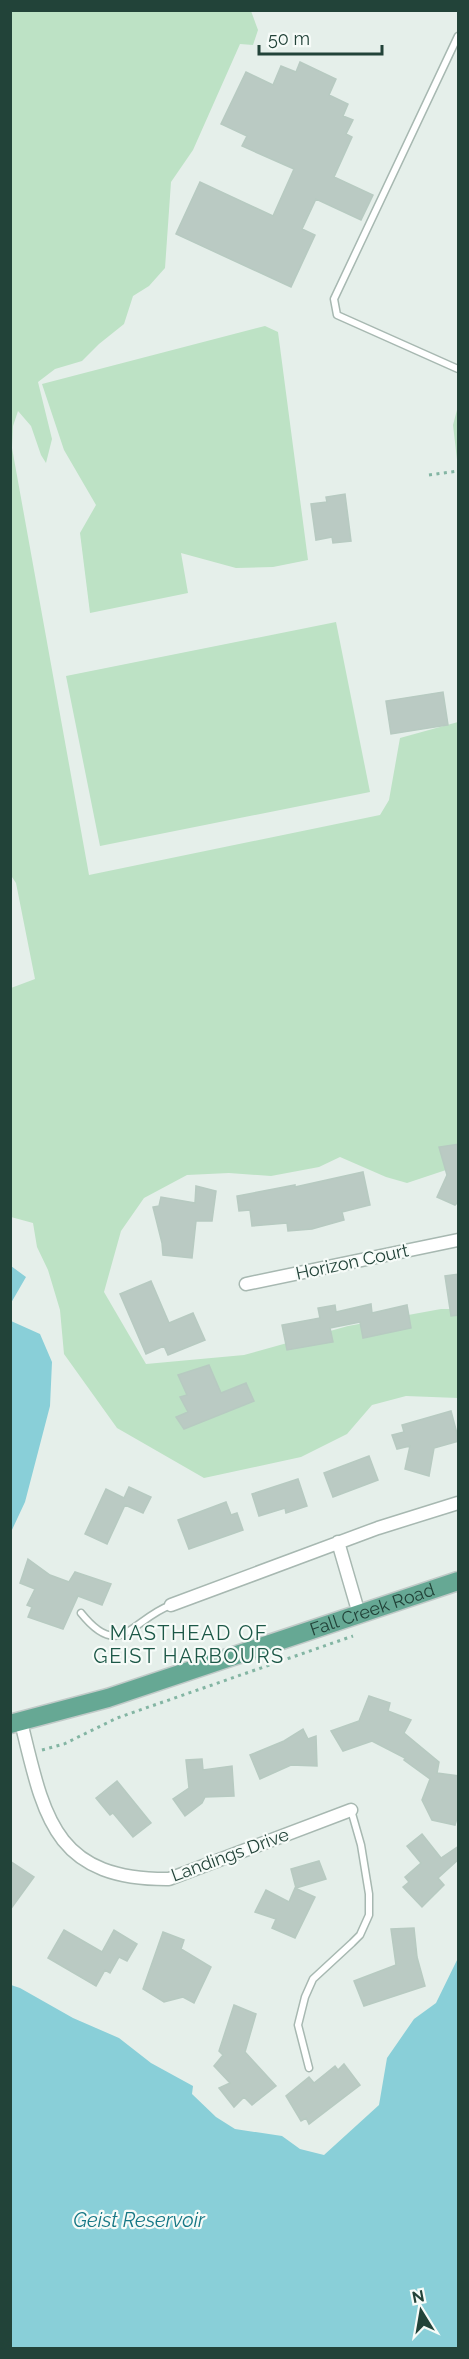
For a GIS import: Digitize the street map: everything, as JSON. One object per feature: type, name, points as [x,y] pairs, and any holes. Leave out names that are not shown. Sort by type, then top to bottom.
[{"type":"main road","name":"Fall Creek Road","points":[[16,1723],[108,1698],[459,1581]]},
{"type":"street","name":"Horizon Court","points":[[246,1284],[459,1240]]},
{"type":"street","points":[[171,1605],[338,1542],[459,1503]]},
{"type":"street","points":[[338,1542],[360,1614]]},
{"type":"street","name":"Landings Drive","points":[[16,1723],[29,1753],[43,1807],[51,1824],[75,1852],[94,1865],[119,1875],[142,1879],[169,1878],[351,1810]]},
{"type":"lane","points":[[459,36],[334,299],[337,315],[459,369]]},
{"type":"lane","points":[[81,1612],[94,1628],[110,1635],[127,1634],[150,1613],[171,1605]]},
{"type":"lane","points":[[309,2068],[298,2025],[305,1997],[313,1979],[360,1935],[369,1915],[369,1894],[361,1845],[351,1810]]},
{"type":"path","points":[[429,475],[459,471]]},
{"type":"path","points":[[29,1753],[64,1744],[117,1718],[358,1634]]},
{"type":"green space","points":[[10,11],[251,11],[258,30],[253,45],[240,44],[193,150],[171,182],[165,268],[149,286],[133,296],[124,324],[82,361],[55,369],[38,382],[52,439],[46,463],[31,426],[18,411],[13,426],[12,448],[89,875],[380,815],[389,800],[400,738],[458,722],[458,1166],[407,1183],[386,1177],[340,1157],[319,1167],[271,1176],[229,1173],[187,1175],[144,1198],[121,1231],[104,1292],[146,1364],[244,1355],[348,1326],[441,1309],[458,1309],[458,1398],[406,1396],[372,1405],[347,1434],[301,1457],[204,1478],[117,1428],[64,1354],[60,1310],[48,1270],[37,1247],[33,1223],[11,1217],[11,988],[35,979],[16,883],[10,874]]},
{"type":"green space","points":[[265,326],[278,332],[308,560],[273,567],[236,568],[181,553],[188,593],[90,613],[80,533],[96,505],[64,450],[42,384]]},
{"type":"green space","points":[[458,410],[458,468],[453,425]]},
{"type":"green space","points":[[336,622],[370,792],[100,846],[66,676]]},
{"type":"water","points":[[11,1266],[26,1277],[11,1303]]},
{"type":"water","points":[[11,1321],[40,1334],[52,1362],[50,1406],[25,1502],[11,1532]]},
{"type":"water","name":"Geist Reservoir","points":[[458,1958],[458,2348],[11,2348],[11,1985],[73,2018],[119,2038],[151,2063],[193,2086],[192,2094],[216,2117],[235,2129],[282,2136],[300,2149],[324,2155],[379,2105],[387,2058],[414,2019],[436,2003]]},
{"type":"building","points":[[300,62],[336,79],[329,95],[348,104],[343,116],[353,120],[346,134],[352,137],[334,177],[373,195],[361,220],[316,199],[302,229],[315,235],[291,287],[176,234],[200,182],[273,216],[294,169],[242,146],[247,136],[221,124],[246,72],[273,85],[281,66],[296,72]]},
{"type":"building","points":[[345,494],[351,541],[333,543],[332,537],[316,540],[311,504],[327,502],[326,497]]},
{"type":"building","points":[[443,692],[448,725],[391,734],[386,701]]},
{"type":"building","points":[[459,1144],[459,1201],[455,1205],[437,1197],[447,1175],[439,1147]]},
{"type":"building","points":[[363,1172],[370,1205],[342,1212],[344,1220],[312,1229],[288,1231],[287,1223],[252,1226],[250,1210],[239,1211],[237,1196],[295,1185],[295,1187]]},
{"type":"building","points":[[196,1186],[216,1191],[212,1221],[196,1221],[192,1258],[163,1255],[153,1207],[159,1206],[161,1197],[195,1203]]},
{"type":"building","points":[[459,1274],[459,1315],[451,1316],[445,1276]]},
{"type":"building","points":[[151,1281],[169,1323],[193,1313],[205,1340],[168,1355],[164,1346],[146,1354],[120,1294]]},
{"type":"building","points":[[371,1304],[372,1313],[407,1305],[411,1328],[363,1338],[360,1322],[330,1328],[333,1342],[287,1350],[282,1325],[320,1318],[318,1308],[335,1305],[336,1312]]},
{"type":"building","points":[[209,1365],[221,1393],[246,1383],[254,1401],[184,1429],[176,1417],[188,1412],[180,1397],[187,1395],[178,1375]]},
{"type":"building","points":[[451,1411],[459,1441],[434,1448],[429,1476],[405,1469],[410,1446],[397,1449],[392,1435],[404,1432],[402,1425]]},
{"type":"building","points":[[369,1456],[378,1480],[333,1497],[324,1473]]},
{"type":"building","points":[[298,1479],[307,1506],[286,1513],[285,1508],[259,1516],[252,1494]]},
{"type":"building","points":[[129,1487],[151,1497],[143,1513],[125,1505],[107,1544],[85,1534],[106,1489],[124,1498]]},
{"type":"building","points":[[226,1502],[231,1515],[237,1513],[243,1530],[189,1549],[178,1520]]},
{"type":"building","points":[[28,1559],[50,1575],[69,1582],[75,1572],[111,1584],[102,1605],[78,1596],[63,1629],[28,1617],[32,1607],[27,1605],[35,1589],[20,1583]]},
{"type":"building","points":[[369,1696],[390,1703],[388,1711],[411,1720],[404,1733],[439,1762],[437,1773],[459,1776],[459,1811],[455,1825],[432,1820],[422,1800],[430,1779],[404,1760],[405,1758],[372,1741],[343,1751],[331,1731],[359,1721]]},
{"type":"building","points":[[303,1729],[308,1739],[316,1736],[317,1766],[291,1765],[260,1779],[250,1755],[284,1741]]},
{"type":"building","points":[[202,1759],[203,1770],[232,1766],[234,1796],[205,1797],[202,1803],[185,1816],[173,1799],[189,1788],[186,1760]]},
{"type":"building","points":[[117,1781],[151,1823],[133,1837],[113,1813],[110,1815],[96,1798]]},
{"type":"building","points":[[422,1834],[441,1858],[459,1846],[459,1859],[438,1878],[444,1885],[422,1907],[403,1887],[409,1882],[405,1877],[421,1863],[407,1846]]},
{"type":"building","points":[[10,1861],[34,1877],[10,1910]]},
{"type":"building","points":[[319,1861],[326,1879],[296,1888],[291,1869]]},
{"type":"building","points":[[295,1888],[315,1897],[295,1938],[272,1928],[276,1919],[255,1912],[266,1890],[289,1902]]},
{"type":"building","points":[[414,1928],[417,1957],[425,1986],[364,2006],[354,1981],[396,1965],[391,1929]]},
{"type":"building","points":[[64,1930],[102,1952],[114,1930],[137,1944],[127,1961],[119,1957],[110,1973],[105,1970],[96,1986],[48,1958]]},
{"type":"building","points":[[163,1932],[184,1940],[181,1949],[211,1967],[194,2003],[183,1997],[164,2002],[143,1989]]},
{"type":"building","points":[[234,2005],[256,2014],[245,2052],[276,2086],[252,2105],[244,2097],[234,2107],[219,2088],[230,2083],[214,2066],[223,2055],[219,2051]]},
{"type":"building","points":[[344,2064],[360,2085],[309,2124],[306,2118],[301,2121],[286,2096],[309,2077],[314,2083],[335,2066],[338,2070]]},
{"type":"district","name":"MASTHEAD OF GEIST HARBOURS","points":[[189,1644]]}]
